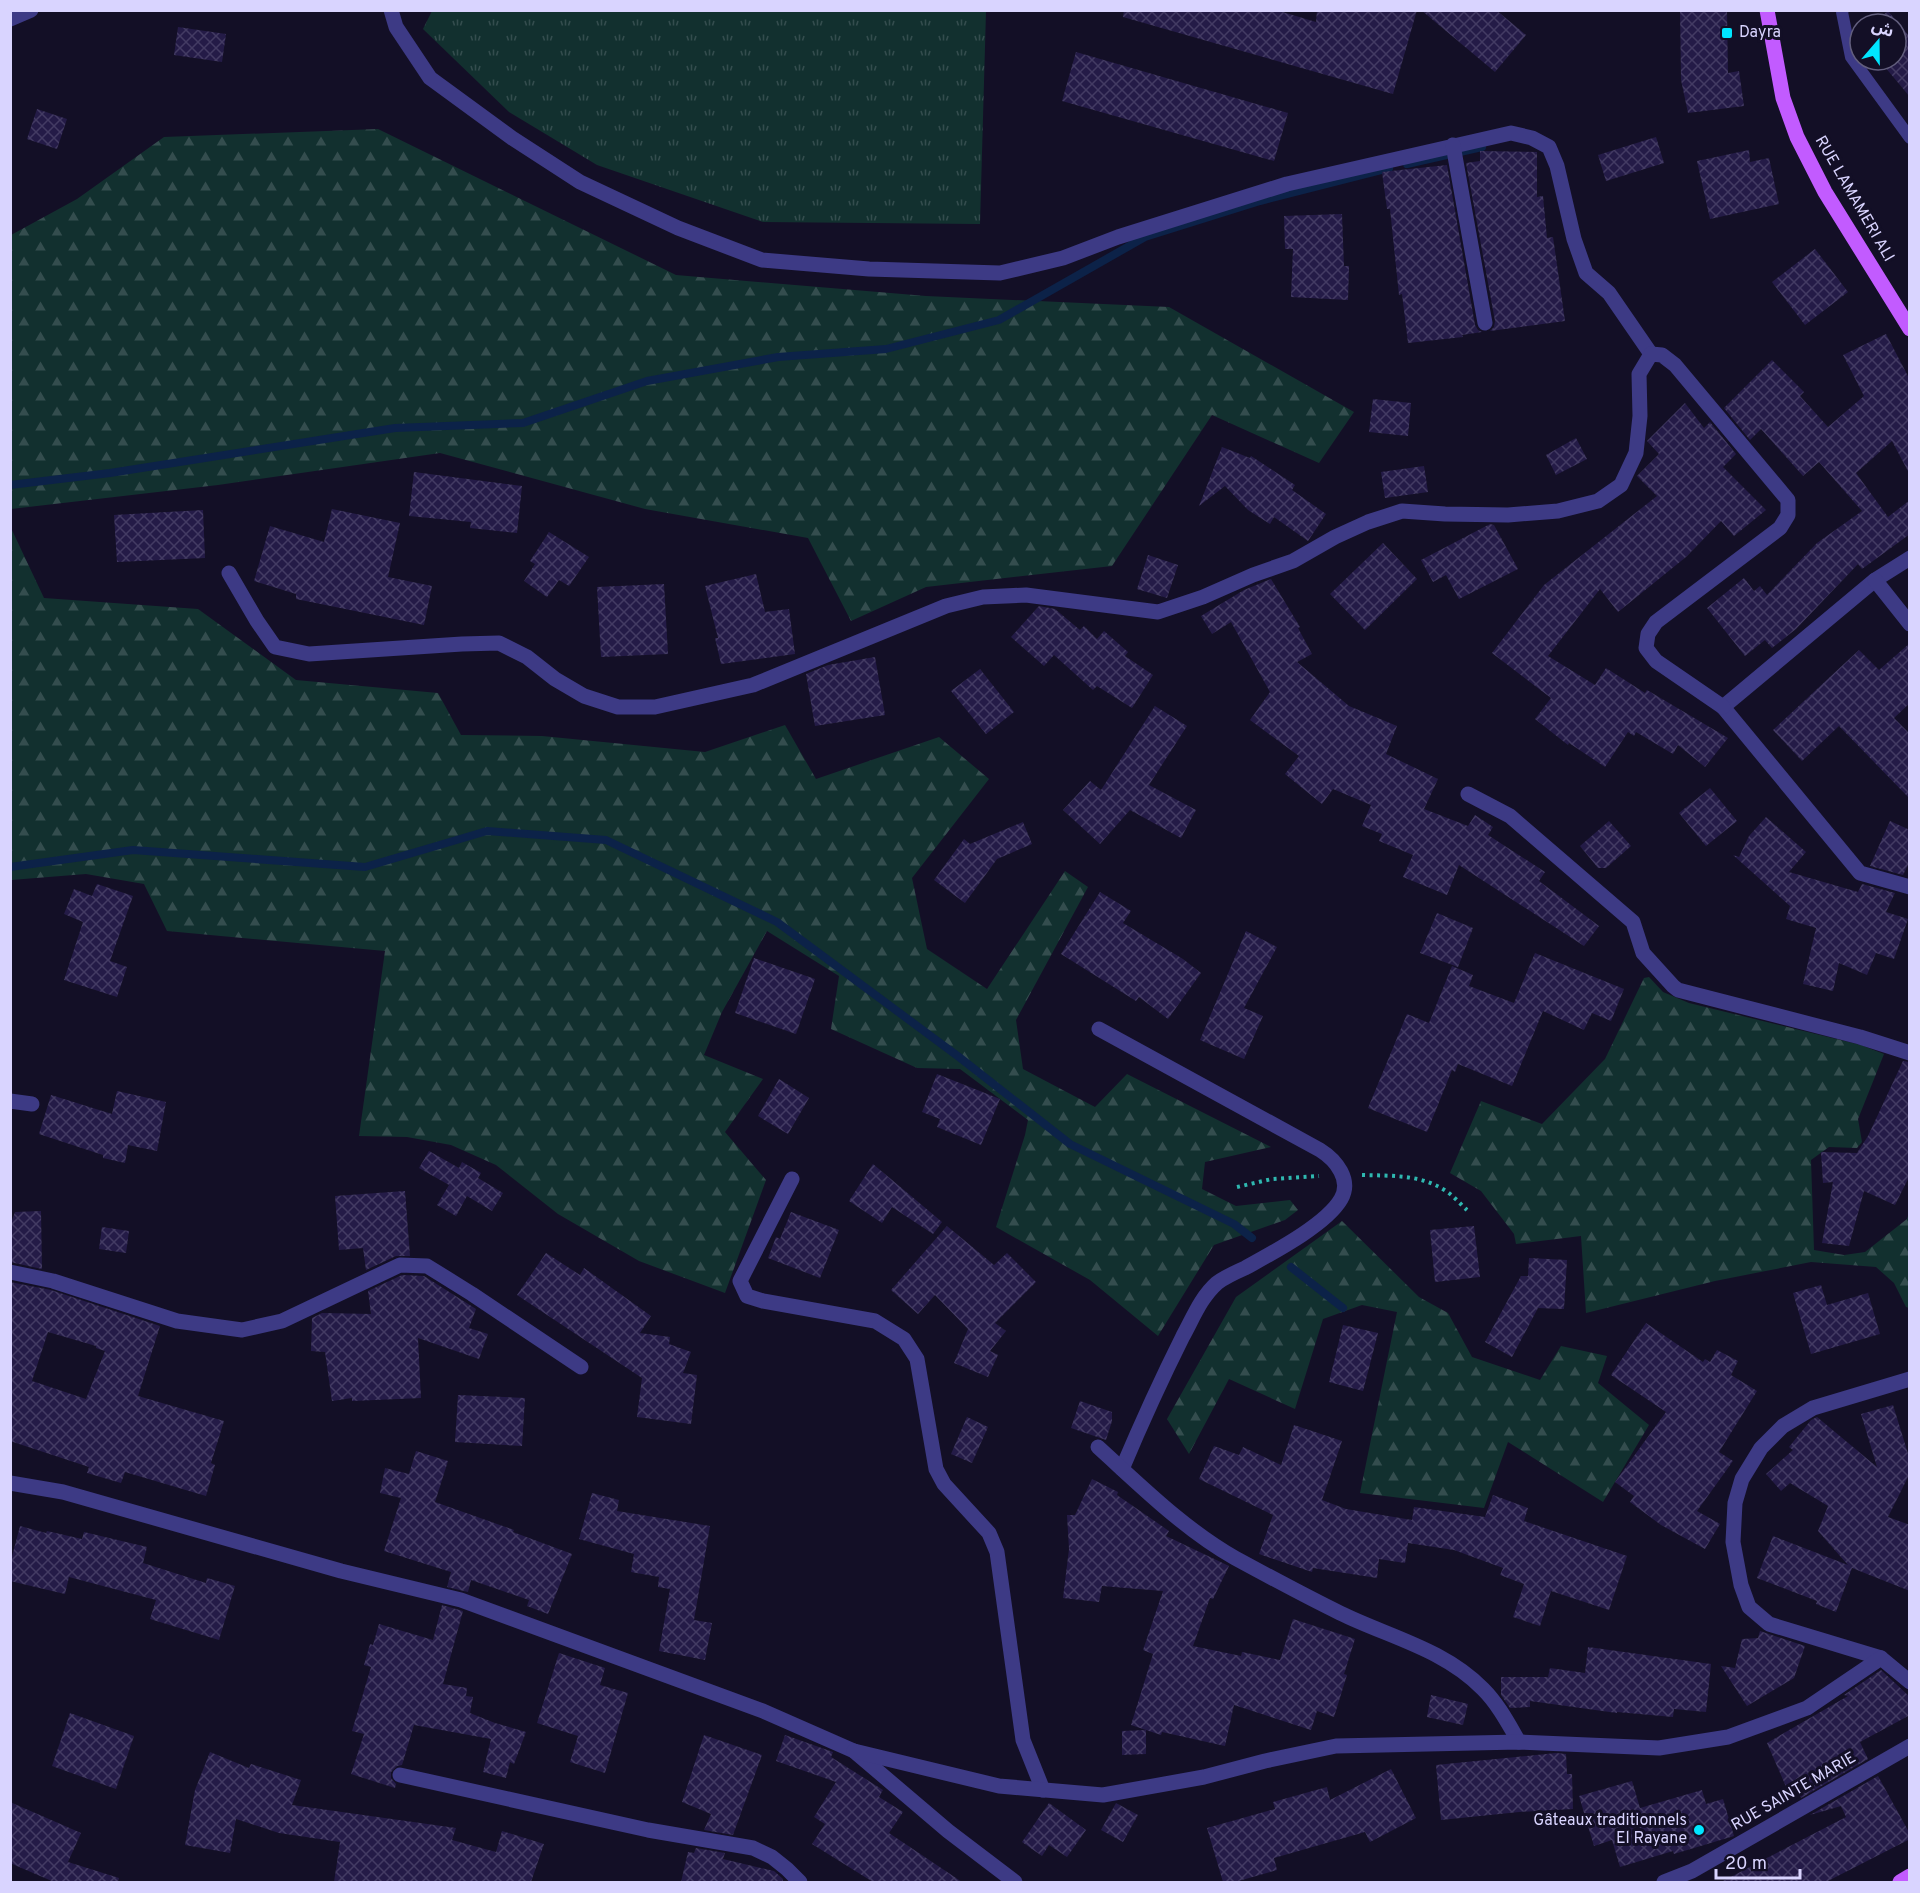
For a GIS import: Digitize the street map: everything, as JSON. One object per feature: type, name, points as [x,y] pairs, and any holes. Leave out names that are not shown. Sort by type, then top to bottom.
[{"type":"main road","name":"RUE LAMAMERI ALI","points":[[1767,10],[1783,98],[1797,137],[1825,192],[1910,329]]},
{"type":"main road","points":[[1900,1882],[1910,1876]]},
{"type":"street","points":[[10,19],[31,10]]},
{"type":"street","points":[[391,10],[396,27],[430,78],[512,138],[580,182],[678,228],[762,260],[869,269],[1000,273],[1063,258],[1118,237],[1287,183],[1511,133],[1532,138],[1549,147],[1557,166],[1574,239],[1586,273],[1609,293],[1651,354]]},
{"type":"street","points":[[1453,145],[1485,323]]},
{"type":"street","points":[[229,573],[275,647],[309,654],[499,643],[527,657],[555,679],[584,696],[618,707],[655,707],[753,685],[935,610],[983,597],[1026,595],[1158,612],[1203,597],[1253,575],[1293,561],[1351,529],[1402,511],[1508,515],[1558,511],[1598,501],[1621,485],[1636,453],[1640,416],[1639,374],[1651,354]]},
{"type":"street","points":[[1651,354],[1662,355],[1675,365],[1788,500],[1788,514],[1780,528],[1656,622],[1648,634],[1646,648],[1656,661],[1723,707],[1860,873],[1910,887]]},
{"type":"street","points":[[1723,707],[1875,580],[1910,558]]},
{"type":"street","points":[[1875,580],[1910,624]]},
{"type":"street","points":[[1468,794],[1510,816],[1633,922],[1643,953],[1678,990],[1860,1037],[1910,1053]]},
{"type":"street","points":[[1099,1029],[1304,1140],[1333,1159],[1342,1176],[1344,1189],[1339,1203],[1321,1220],[1303,1234],[1218,1282],[1203,1299],[1160,1382],[1122,1468]]},
{"type":"street","points":[[10,1101],[32,1104]]},
{"type":"street","points":[[792,1179],[740,1281],[747,1296],[763,1302],[875,1321],[904,1339],[917,1359],[936,1469],[944,1484],[989,1533],[997,1552],[1023,1740],[1043,1790]]},
{"type":"street","points":[[10,1272],[53,1281],[177,1321],[242,1330],[282,1321],[400,1265],[427,1266],[580,1367]]},
{"type":"street","points":[[1910,1380],[1813,1408],[1783,1426],[1761,1448],[1742,1479],[1736,1503],[1733,1542],[1741,1585],[1749,1607],[1769,1624],[1881,1658],[1910,1682]]},
{"type":"street","points":[[1098,1448],[1201,1537],[1341,1614],[1415,1644],[1460,1669],[1498,1706],[1519,1742]]},
{"type":"street","points":[[12,1487],[63,1492],[341,1571],[461,1600],[763,1711],[854,1751],[999,1786],[1103,1795],[1204,1777],[1336,1746],[1519,1742],[1659,1748],[1728,1737],[1807,1708],[1881,1658]]},
{"type":"street","name":"RUE SAINTE MARIE","points":[[1664,1882],[1692,1871],[1910,1746]]},
{"type":"street","points":[[854,1751],[948,1831],[1015,1882]]},
{"type":"street","points":[[400,1775],[648,1830],[753,1848],[772,1857],[800,1882]]},
{"type":"lane","points":[[1843,10],[1851,57],[1910,138]]},
{"type":"path","points":[[1237,1187],[1272,1179],[1401,1176],[1418,1178],[1448,1192],[1467,1210]]},
{"type":"green space","points":[[432,11],[986,11],[980,224],[763,222],[597,165],[509,112],[423,29]]},
{"type":"green space","points":[[378,129],[676,275],[926,296],[1169,307],[1354,412],[1319,463],[1212,415],[1112,566],[926,587],[851,621],[808,538],[645,509],[440,453],[218,485],[11,509],[11,235],[77,199],[164,137]]},
{"type":"green space","points":[[11,528],[44,598],[198,609],[296,680],[438,693],[461,735],[542,736],[705,752],[785,725],[816,779],[939,737],[989,779],[912,878],[927,949],[987,989],[1065,871],[1088,887],[1016,1020],[1023,1069],[1095,1107],[1127,1074],[1271,1147],[1205,1162],[1202,1189],[1236,1206],[1290,1200],[1298,1210],[1285,1220],[1214,1245],[1158,1336],[1090,1280],[996,1227],[1028,1120],[960,1069],[917,1068],[831,1029],[839,976],[767,931],[722,1012],[704,1055],[763,1079],[725,1132],[766,1180],[725,1293],[639,1261],[558,1214],[496,1165],[451,1145],[407,1137],[359,1136],[385,951],[167,931],[144,884],[86,874],[11,880]]},
{"type":"green space","points":[[1649,977],[1663,992],[1689,1003],[1861,1045],[1884,1054],[1858,1119],[1862,1142],[1857,1148],[1829,1147],[1811,1160],[1814,1250],[1844,1255],[1865,1252],[1907,1219],[1909,1213],[1909,1308],[1906,1307],[1894,1283],[1876,1267],[1811,1262],[1715,1281],[1586,1313],[1581,1236],[1516,1244],[1514,1234],[1481,1191],[1450,1173],[1481,1101],[1542,1124],[1605,1059],[1644,978]]},
{"type":"green space","points":[[1342,1221],[1419,1297],[1448,1313],[1472,1357],[1540,1380],[1561,1346],[1607,1356],[1598,1383],[1649,1425],[1603,1502],[1508,1442],[1484,1508],[1360,1493],[1397,1312],[1362,1305],[1323,1319],[1295,1409],[1229,1379],[1189,1454],[1167,1419],[1236,1297]]},
{"type":"building","points":[[1124,10],[1276,10],[1316,22],[1317,10],[1417,10],[1393,94],[1123,17]]},
{"type":"building","points":[[1421,10],[1496,10],[1526,35],[1495,72]]},
{"type":"building","points":[[1680,10],[1727,10],[1728,73],[1739,71],[1744,106],[1688,113],[1681,80]]},
{"type":"building","points":[[178,27],[226,34],[222,62],[174,55]]},
{"type":"building","points":[[1908,35],[1910,37],[1910,97],[1889,72],[1908,72]]},
{"type":"building","points":[[1076,52],[1288,113],[1274,161],[1062,101]]},
{"type":"building","points":[[37,109],[67,119],[57,149],[27,139]]},
{"type":"building","points":[[1656,137],[1664,163],[1606,181],[1598,155]]},
{"type":"building","points":[[1749,150],[1750,162],[1769,158],[1779,204],[1710,219],[1697,161]]},
{"type":"building","points":[[1480,151],[1537,152],[1537,197],[1543,196],[1547,238],[1553,237],[1565,321],[1490,331],[1495,321],[1466,163],[1480,161]]},
{"type":"building","points":[[1447,165],[1475,325],[1482,332],[1462,335],[1463,337],[1408,343],[1402,294],[1399,295],[1390,209],[1387,209],[1382,172]]},
{"type":"building","points":[[1342,214],[1344,266],[1349,266],[1348,300],[1291,297],[1293,249],[1285,249],[1284,216]]},
{"type":"building","points":[[1815,249],[1848,292],[1805,325],[1772,282]]},
{"type":"building","points":[[1886,334],[1910,380],[1910,475],[1892,441],[1856,473],[1888,517],[1910,500],[1910,534],[1862,569],[1858,564],[1796,629],[1772,648],[1765,640],[1745,656],[1707,608],[1744,578],[1754,591],[1760,586],[1767,595],[1817,543],[1862,511],[1819,462],[1803,476],[1761,429],[1750,440],[1724,408],[1772,360],[1804,392],[1800,396],[1828,427],[1864,396],[1843,355]]},
{"type":"building","points":[[1373,399],[1411,403],[1408,436],[1369,432]]},
{"type":"building","points":[[1685,403],[1704,428],[1710,422],[1736,454],[1723,467],[1766,510],[1734,536],[1721,521],[1686,557],[1618,612],[1600,589],[1548,656],[1595,685],[1606,668],[1645,693],[1647,690],[1728,738],[1705,767],[1678,745],[1673,754],[1636,732],[1634,736],[1628,732],[1605,767],[1569,743],[1568,745],[1535,719],[1551,698],[1492,653],[1544,585],[1657,496],[1637,476],[1659,454],[1647,441]]},
{"type":"building","points":[[1576,438],[1587,459],[1556,475],[1546,455]]},
{"type":"building","points":[[1222,447],[1250,458],[1251,456],[1295,485],[1292,490],[1326,514],[1308,541],[1274,517],[1270,524],[1248,510],[1225,486],[1199,506]]},
{"type":"building","points":[[1424,466],[1428,492],[1385,498],[1381,472]]},
{"type":"building","points":[[414,472],[522,486],[517,533],[470,528],[471,522],[409,516]]},
{"type":"building","points":[[332,509],[400,523],[388,577],[432,586],[424,625],[296,599],[296,594],[254,581],[270,526],[324,542]]},
{"type":"building","points":[[203,510],[205,558],[117,562],[114,515]]},
{"type":"building","points":[[1490,524],[1494,525],[1518,569],[1459,599],[1446,575],[1433,582],[1421,560]]},
{"type":"building","points":[[549,532],[589,557],[569,586],[559,580],[547,597],[524,581],[535,564],[530,561]]},
{"type":"building","points":[[1383,543],[1417,579],[1365,630],[1330,594]]},
{"type":"building","points":[[1148,555],[1178,565],[1167,598],[1137,589]]},
{"type":"building","points":[[756,574],[765,612],[789,609],[795,654],[721,664],[715,638],[718,638],[705,586]]},
{"type":"building","points":[[1271,579],[1300,627],[1298,628],[1312,654],[1297,662],[1349,706],[1397,726],[1386,754],[1438,779],[1424,809],[1468,826],[1475,815],[1493,827],[1488,835],[1545,872],[1539,881],[1599,926],[1584,946],[1459,865],[1447,895],[1403,877],[1413,855],[1379,841],[1382,834],[1362,826],[1371,805],[1333,789],[1322,804],[1285,774],[1299,756],[1250,720],[1270,692],[1231,622],[1212,634],[1201,616],[1244,590]]},
{"type":"building","points":[[664,584],[668,654],[601,657],[597,587]]},
{"type":"building","points":[[1039,606],[1055,609],[1080,630],[1084,626],[1097,639],[1104,631],[1128,652],[1125,656],[1153,675],[1132,708],[1097,686],[1093,690],[1054,655],[1044,666],[1011,637]]},
{"type":"building","points":[[1910,643],[1910,703],[1894,718],[1910,734],[1910,799],[1839,726],[1802,761],[1773,730],[1859,650],[1879,670]]},
{"type":"building","points":[[875,657],[885,715],[815,726],[806,674],[828,665]]},
{"type":"building","points":[[980,669],[1014,712],[986,734],[951,691]]},
{"type":"building","points":[[1155,706],[1187,726],[1149,785],[1196,810],[1181,838],[1130,810],[1100,844],[1063,810],[1090,781],[1101,790]]},
{"type":"building","points":[[1710,788],[1737,821],[1706,846],[1679,813]]},
{"type":"building","points":[[1766,817],[1806,852],[1789,872],[1858,892],[1862,884],[1895,893],[1886,912],[1908,919],[1894,959],[1876,953],[1867,975],[1839,963],[1833,991],[1803,984],[1816,928],[1786,919],[1790,906],[1733,855],[1739,857],[1749,836]]},
{"type":"building","points":[[1609,821],[1631,846],[1606,868],[1598,868],[1580,846]]},
{"type":"building","points":[[1890,821],[1910,830],[1910,861],[1903,875],[1870,866]]},
{"type":"building","points":[[1023,822],[1032,844],[997,859],[965,903],[934,880],[964,839],[970,844]]},
{"type":"building","points":[[97,884],[133,896],[110,961],[127,967],[117,997],[64,980],[83,922],[64,914],[74,889],[92,896]]},
{"type":"building","points":[[1100,892],[1131,911],[1123,923],[1183,959],[1201,973],[1168,1019],[1139,997],[1136,1001],[1061,954]]},
{"type":"building","points":[[1437,913],[1473,928],[1458,967],[1420,953]]},
{"type":"building","points":[[1246,931],[1277,947],[1244,1008],[1263,1016],[1244,1059],[1200,1040]]},
{"type":"building","points":[[1535,953],[1624,989],[1611,1021],[1592,1013],[1584,1030],[1543,1011],[1512,1086],[1458,1064],[1455,1072],[1452,1070],[1427,1132],[1368,1108],[1407,1014],[1429,1023],[1452,966],[1473,975],[1469,986],[1514,1003]]},
{"type":"building","points":[[754,958],[815,979],[796,1034],[735,1013]]},
{"type":"building","points":[[1903,1061],[1910,1062],[1910,1175],[1895,1205],[1864,1191],[1849,1246],[1822,1243],[1833,1182],[1823,1183],[1821,1152],[1857,1153],[1868,1136]]},
{"type":"building","points":[[937,1074],[1000,1099],[981,1145],[937,1127],[940,1119],[922,1112]]},
{"type":"building","points":[[779,1079],[809,1098],[788,1134],[758,1116]]},
{"type":"building","points":[[117,1091],[166,1102],[157,1151],[128,1145],[125,1163],[103,1158],[103,1155],[39,1134],[51,1095],[112,1114]]},
{"type":"building","points":[[429,1151],[459,1168],[462,1162],[481,1173],[478,1178],[503,1193],[492,1211],[467,1196],[456,1216],[437,1205],[449,1185],[419,1168]]},
{"type":"building","points":[[873,1164],[942,1222],[933,1234],[892,1207],[882,1223],[849,1201]]},
{"type":"building","points":[[405,1191],[410,1256],[396,1256],[366,1270],[363,1248],[339,1250],[335,1196]]},
{"type":"building","points":[[41,1211],[42,1269],[10,1262],[10,1225],[15,1212]]},
{"type":"building","points":[[791,1212],[839,1230],[820,1278],[768,1258],[776,1237],[780,1239]]},
{"type":"building","points":[[947,1226],[994,1265],[1007,1253],[1036,1282],[995,1323],[1006,1331],[990,1351],[998,1355],[988,1377],[954,1363],[968,1329],[935,1295],[918,1314],[891,1290]]},
{"type":"building","points":[[1474,1226],[1480,1277],[1435,1282],[1430,1230]]},
{"type":"building","points":[[102,1227],[129,1231],[126,1253],[99,1249]]},
{"type":"building","points":[[546,1253],[580,1275],[584,1268],[651,1316],[640,1333],[670,1337],[669,1344],[691,1352],[683,1373],[697,1375],[691,1424],[637,1417],[642,1378],[517,1295]]},
{"type":"building","points":[[1529,1258],[1567,1260],[1564,1309],[1538,1308],[1512,1357],[1485,1342],[1521,1276],[1528,1276]]},
{"type":"building","points":[[402,1275],[424,1276],[476,1309],[469,1328],[488,1334],[479,1359],[418,1338],[421,1398],[352,1401],[352,1398],[332,1401],[325,1352],[311,1351],[312,1318],[322,1313],[371,1314],[368,1291]]},
{"type":"building","points":[[10,1282],[51,1290],[160,1326],[138,1396],[224,1421],[211,1463],[215,1465],[206,1496],[125,1472],[121,1483],[87,1473],[89,1467],[10,1441]],"holes":[[[48,1332],[96,1346],[105,1351],[86,1399],[32,1381]]]},
{"type":"building","points":[[1821,1285],[1827,1305],[1868,1293],[1880,1334],[1811,1354],[1793,1293]]},
{"type":"building","points":[[1646,1323],[1703,1362],[1705,1359],[1710,1362],[1717,1350],[1738,1361],[1731,1375],[1757,1391],[1719,1452],[1733,1461],[1697,1511],[1720,1524],[1705,1549],[1661,1525],[1630,1502],[1634,1496],[1615,1482],[1666,1412],[1611,1375]]},
{"type":"building","points":[[1343,1325],[1378,1333],[1363,1391],[1329,1382]]},
{"type":"building","points":[[458,1395],[525,1398],[522,1446],[455,1442]]},
{"type":"building","points":[[1080,1401],[1112,1412],[1112,1421],[1106,1440],[1071,1428]]},
{"type":"building","points":[[1893,1405],[1910,1460],[1910,1473],[1888,1517],[1910,1525],[1910,1591],[1852,1568],[1836,1612],[1816,1604],[1817,1601],[1757,1578],[1773,1536],[1848,1565],[1818,1531],[1828,1506],[1790,1483],[1781,1491],[1766,1474],[1793,1450],[1789,1447],[1811,1420],[1817,1417],[1877,1467],[1861,1414]]},
{"type":"building","points":[[967,1417],[988,1427],[972,1463],[951,1454]]},
{"type":"building","points":[[1294,1425],[1342,1441],[1322,1500],[1346,1509],[1412,1520],[1414,1507],[1485,1517],[1493,1495],[1528,1508],[1524,1521],[1627,1556],[1609,1610],[1551,1591],[1540,1626],[1513,1617],[1524,1584],[1500,1575],[1503,1568],[1454,1550],[1408,1543],[1405,1563],[1379,1559],[1377,1578],[1313,1568],[1312,1572],[1259,1554],[1273,1515],[1199,1479],[1214,1446],[1239,1455],[1243,1447],[1281,1465]]},
{"type":"building","points":[[416,1451],[448,1461],[435,1502],[514,1530],[513,1532],[572,1554],[548,1614],[527,1606],[529,1600],[471,1580],[468,1592],[447,1587],[451,1572],[384,1551],[401,1498],[380,1493],[385,1468],[409,1474]]},
{"type":"building","points":[[1092,1479],[1118,1492],[1117,1495],[1169,1531],[1166,1536],[1229,1566],[1213,1599],[1210,1598],[1193,1646],[1241,1656],[1242,1652],[1280,1660],[1293,1619],[1355,1639],[1334,1717],[1317,1711],[1311,1730],[1234,1705],[1225,1746],[1162,1732],[1161,1735],[1131,1725],[1153,1654],[1143,1650],[1163,1591],[1102,1586],[1099,1602],[1063,1598],[1069,1549],[1067,1515],[1075,1515]]},
{"type":"building","points":[[592,1493],[619,1500],[617,1511],[710,1526],[694,1620],[712,1623],[705,1660],[659,1651],[670,1589],[658,1587],[659,1577],[631,1572],[634,1554],[579,1539]]},
{"type":"building","points":[[20,1526],[82,1539],[84,1532],[147,1547],[143,1563],[206,1583],[207,1578],[235,1586],[219,1640],[150,1619],[156,1600],[69,1577],[65,1594],[10,1581],[10,1564]]},
{"type":"building","points":[[442,1605],[463,1611],[443,1684],[467,1688],[466,1696],[473,1697],[470,1713],[526,1732],[514,1764],[510,1762],[506,1778],[483,1772],[491,1739],[414,1725],[402,1765],[397,1766],[391,1772],[391,1778],[396,1784],[395,1788],[351,1774],[364,1734],[352,1731],[371,1667],[364,1665],[379,1624],[433,1640]]},
{"type":"building","points":[[1760,1631],[1805,1646],[1794,1678],[1747,1706],[1721,1666],[1735,1668],[1742,1639],[1758,1638]]},
{"type":"building","points":[[1588,1647],[1711,1664],[1706,1712],[1674,1709],[1673,1717],[1617,1713],[1530,1701],[1530,1707],[1510,1708],[1501,1695],[1501,1677],[1548,1677],[1550,1668],[1585,1673]]},
{"type":"building","points":[[559,1653],[605,1668],[600,1685],[628,1693],[605,1773],[570,1762],[578,1736],[537,1723]]},
{"type":"building","points":[[1881,1670],[1910,1697],[1910,1715],[1860,1742],[1868,1759],[1801,1798],[1794,1786],[1787,1789],[1767,1743],[1848,1696],[1844,1695]]},
{"type":"building","points":[[1431,1695],[1468,1704],[1463,1725],[1427,1717]]},
{"type":"building","points":[[70,1713],[134,1736],[116,1789],[52,1766]]},
{"type":"building","points":[[1146,1730],[1146,1754],[1122,1755],[1122,1731]]},
{"type":"building","points":[[704,1735],[762,1755],[733,1835],[704,1830],[711,1814],[682,1802]]},
{"type":"building","points":[[785,1735],[833,1752],[831,1757],[883,1790],[879,1797],[903,1812],[889,1833],[962,1882],[873,1882],[812,1844],[825,1824],[814,1817],[836,1782],[776,1761]]},
{"type":"building","points":[[210,1752],[249,1768],[251,1764],[301,1780],[292,1805],[456,1828],[452,1840],[496,1852],[502,1831],[544,1844],[531,1882],[334,1882],[340,1842],[279,1833],[236,1819],[230,1853],[185,1845],[195,1790]]},
{"type":"building","points":[[1556,1753],[1566,1754],[1567,1774],[1572,1774],[1573,1809],[1441,1820],[1436,1765]]},
{"type":"building","points":[[1391,1769],[1416,1818],[1370,1842],[1365,1832],[1274,1858],[1277,1870],[1235,1882],[1223,1882],[1207,1828],[1275,1809],[1273,1802],[1327,1787],[1330,1800]]},
{"type":"building","points":[[1878,1776],[1910,1834],[1910,1839],[1826,1882],[1721,1882],[1846,1817],[1841,1806],[1810,1815]]},
{"type":"building","points":[[1632,1781],[1640,1808],[1702,1790],[1706,1804],[1723,1799],[1734,1836],[1620,1867],[1612,1840],[1594,1846],[1579,1796]]},
{"type":"building","points":[[10,1802],[81,1833],[68,1862],[119,1878],[118,1882],[54,1882],[10,1863]]},
{"type":"building","points":[[1049,1803],[1086,1830],[1067,1857],[1049,1845],[1042,1856],[1022,1842]]},
{"type":"building","points":[[1116,1803],[1138,1815],[1123,1842],[1101,1830]]},
{"type":"building","points":[[696,1848],[725,1853],[723,1859],[774,1871],[783,1879],[783,1882],[681,1882],[688,1852],[694,1853]]},
{"type":"waterway","points":[[1407,164],[1482,147]]},
{"type":"waterway","points":[[10,485],[110,473],[395,428],[523,423],[647,381],[778,357],[886,349],[999,320],[1145,237],[1260,201],[1389,168]]},
{"type":"waterway","points":[[10,867],[133,850],[365,867],[487,831],[606,840],[777,922],[959,1057],[1070,1144],[1234,1224],[1252,1238]]},
{"type":"waterway","points":[[1291,1267],[1343,1308]]},
{"type":"place","name":"Dayra","points":[[1727,33]]},
{"type":"place","name":"Gâteaux traditionnels El Rayane","points":[[1699,1830]]}]
